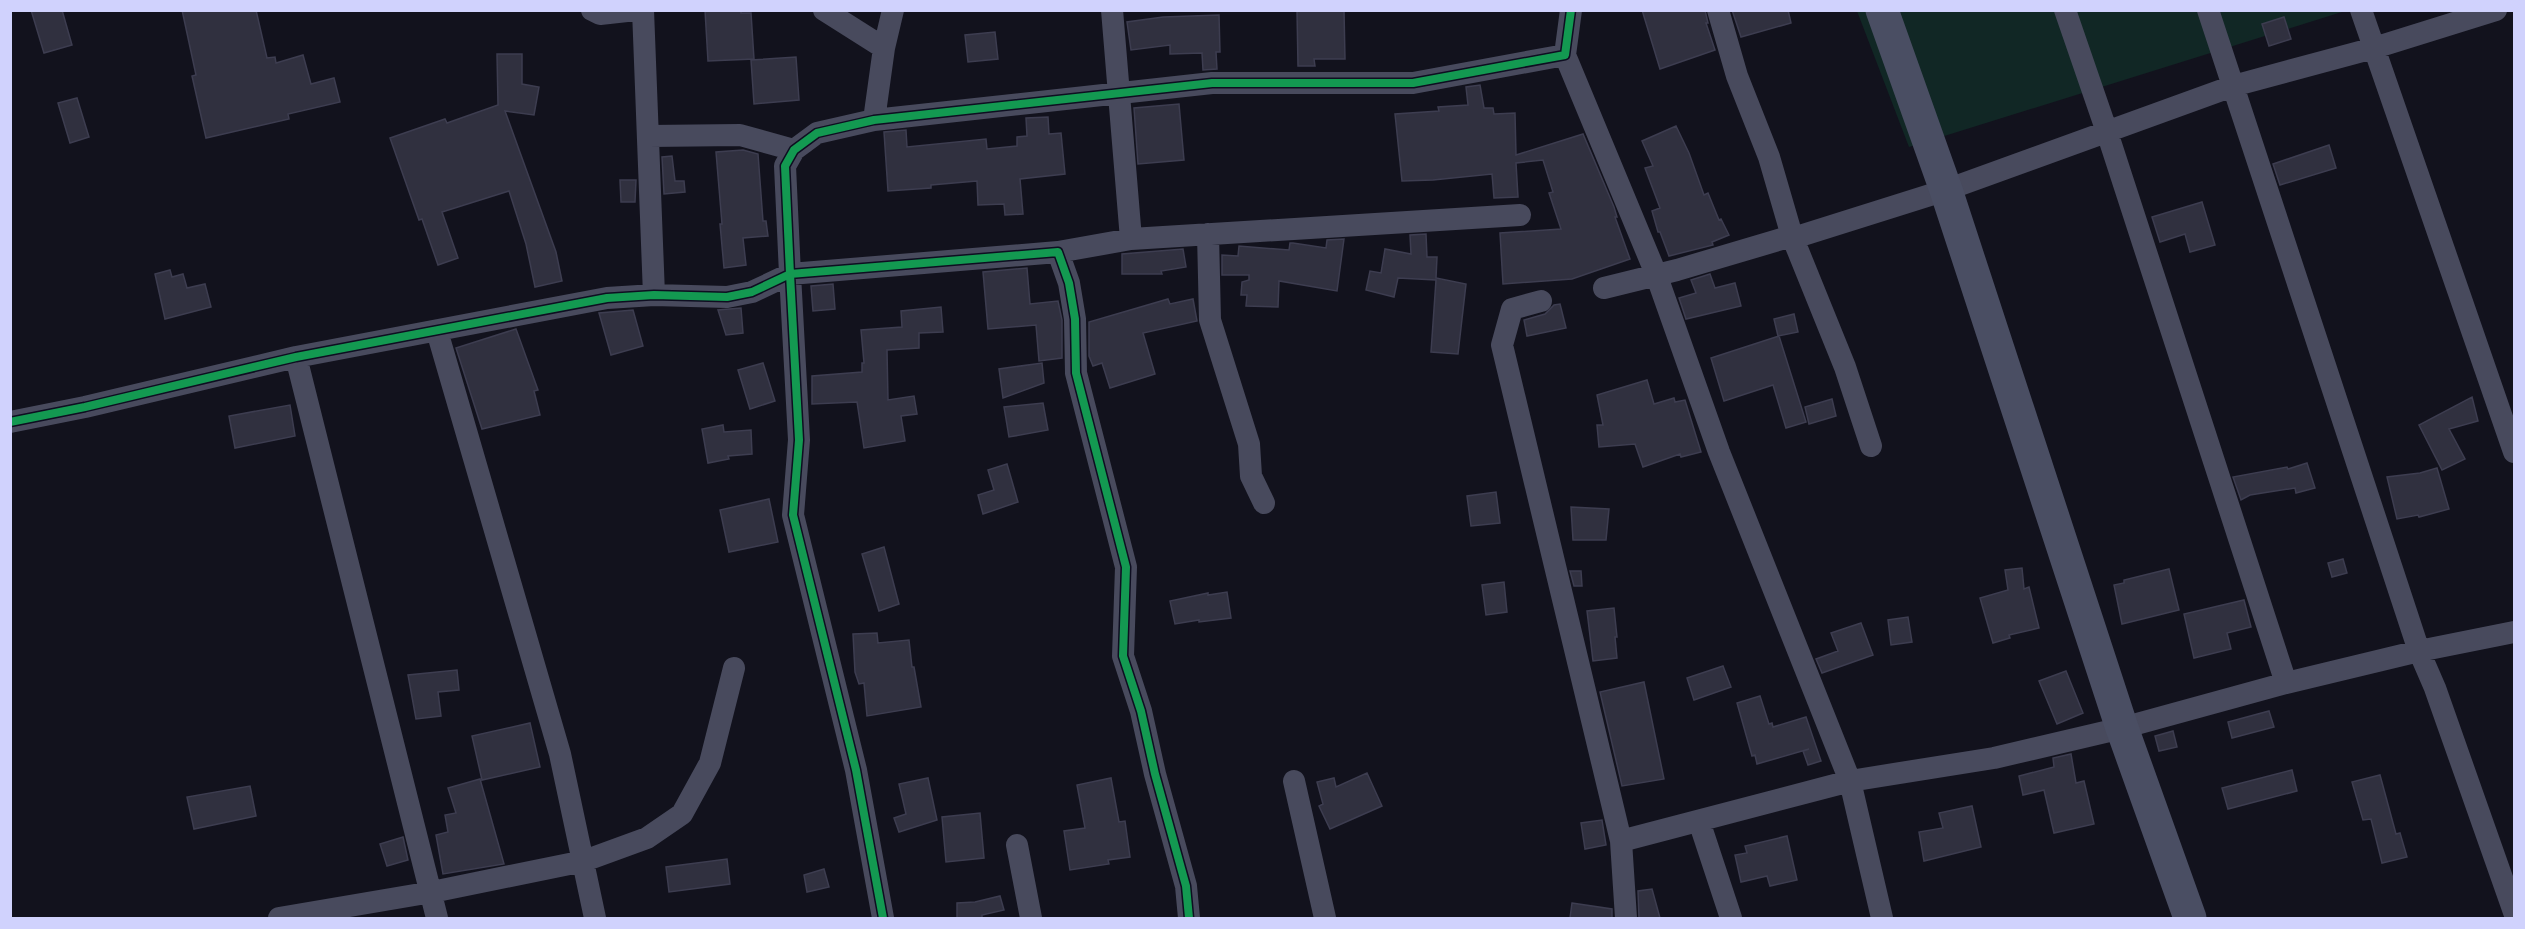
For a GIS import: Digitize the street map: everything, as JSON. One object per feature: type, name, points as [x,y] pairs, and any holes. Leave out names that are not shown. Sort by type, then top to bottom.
[{"type":"street","points":[[592,10],[600,14],[636,10]]},
{"type":"street","points":[[643,10],[654,295]]},
{"type":"street","points":[[824,10],[884,48]]},
{"type":"street","points":[[874,120],[884,48],[893,10]]},
{"type":"street","points":[[1112,10],[1131,239]]},
{"type":"street","points":[[1571,10],[1565,55],[1656,274],[1719,452],[1850,780],[1882,918]]},
{"type":"street","points":[[1718,10],[1737,76],[1769,157],[1792,236],[1845,367],[1871,446]]},
{"type":"street","points":[[1882,10],[1946,190],[2122,728],[2190,918]]},
{"type":"street","points":[[2065,10],[2107,132],[2286,683]]},
{"type":"street","points":[[2208,10],[2420,651],[2514,912]]},
{"type":"street","points":[[2361,10],[2514,452]]},
{"type":"street","points":[[1604,288],[1677,270],[1792,236],[1803,235],[1946,190],[2233,86],[2374,48],[2496,10]]},
{"type":"street","points":[[883,918],[856,770],[793,515],[799,440],[785,166],[795,150],[817,134],[874,120],[1212,84],[1413,83],[1565,55]]},
{"type":"street","points":[[649,136],[740,135],[795,150]]},
{"type":"street","points":[[10,422],[85,407],[296,357],[607,298],[654,295],[727,297],[752,292],[790,274],[1058,252],[1131,239],[1520,214]]},
{"type":"street","points":[[1208,234],[1210,320],[1249,444],[1251,476],[1264,503]]},
{"type":"street","points":[[1058,252],[1069,283],[1075,319],[1076,373],[1126,567],[1123,656],[1141,711],[1155,774],[1186,886],[1189,918]]},
{"type":"street","points":[[1541,301],[1512,309],[1502,345],[1621,841],[1626,918]]},
{"type":"street","points":[[437,331],[515,606],[560,754],[595,918]]},
{"type":"street","points":[[296,357],[437,918]]},
{"type":"street","points":[[1621,841],[1850,780],[1994,758],[2122,728],[2286,683],[2420,651],[2514,632]]},
{"type":"street","points":[[279,918],[432,892],[584,861],[647,838],[682,814],[710,763],[734,668]]},
{"type":"street","points":[[1294,781],[1325,918]]},
{"type":"street","points":[[1699,821],[1731,918]]},
{"type":"street","points":[[1017,845],[1031,918]]},
{"type":"green space","points":[[1857,11],[2345,11],[1909,147]]},
{"type":"building","points":[[31,10],[62,10],[72,45],[44,53]]},
{"type":"building","points":[[182,10],[256,10],[267,58],[275,57],[276,63],[303,55],[311,84],[334,78],[340,102],[288,114],[289,119],[206,138],[192,76],[196,75]]},
{"type":"building","points":[[705,10],[741,10],[741,13],[751,13],[754,59],[708,61]]},
{"type":"building","points":[[1297,10],[1344,10],[1345,59],[1314,59],[1315,66],[1298,66]]},
{"type":"building","points":[[1642,10],[1705,10],[1708,23],[1706,23],[1715,50],[1660,69]]},
{"type":"building","points":[[1732,10],[1788,10],[1791,23],[1741,37]]},
{"type":"building","points":[[1219,15],[1220,52],[1216,52],[1217,69],[1203,70],[1202,53],[1170,54],[1170,45],[1131,50],[1127,22],[1163,17]]},
{"type":"building","points":[[2284,17],[2291,39],[2269,46],[2262,24]]},
{"type":"building","points":[[995,32],[998,59],[968,62],[965,35]]},
{"type":"building","points":[[497,54],[522,54],[522,84],[539,87],[534,115],[505,111],[556,252],[562,281],[535,287],[526,244],[509,191],[442,212],[458,258],[438,265],[422,219],[419,220],[390,138],[445,119],[447,123],[498,105]]},
{"type":"building","points":[[796,57],[799,100],[754,104],[751,60]]},
{"type":"building","points":[[1480,85],[1484,108],[1493,108],[1494,114],[1515,113],[1516,155],[1583,134],[1614,207],[1617,217],[1615,217],[1630,259],[1572,279],[1503,284],[1500,233],[1561,229],[1549,193],[1553,192],[1543,160],[1516,163],[1518,197],[1494,198],[1492,174],[1402,181],[1395,114],[1439,111],[1438,107],[1468,105],[1466,87]]},
{"type":"building","points":[[77,98],[89,137],[70,143],[58,103]]},
{"type":"building","points":[[1179,104],[1184,160],[1138,164],[1134,108]]},
{"type":"building","points":[[1048,117],[1049,134],[1061,133],[1065,174],[1020,179],[1023,214],[1005,215],[1004,204],[978,205],[977,181],[931,185],[931,188],[888,191],[884,132],[906,130],[907,147],[986,139],[987,149],[1017,146],[1017,137],[1027,136],[1026,118]]},
{"type":"building","points":[[1676,126],[1689,153],[1704,195],[1708,193],[1719,220],[1721,219],[1729,235],[1712,242],[1713,245],[1669,256],[1660,232],[1658,232],[1652,211],[1660,208],[1645,168],[1653,166],[1642,141]]},
{"type":"building","points":[[2329,145],[2336,168],[2280,185],[2273,164]]},
{"type":"building","points":[[743,150],[758,154],[763,221],[766,221],[768,236],[743,238],[746,265],[724,268],[716,152]]},
{"type":"building","points":[[672,156],[675,181],[684,181],[685,192],[664,194],[662,157]]},
{"type":"building","points":[[620,180],[636,180],[635,202],[621,202]]},
{"type":"building","points":[[2202,202],[2215,245],[2190,252],[2185,234],[2160,242],[2152,217]]},
{"type":"building","points":[[1426,234],[1427,257],[1437,257],[1436,278],[1466,284],[1458,354],[1431,352],[1436,280],[1398,278],[1394,297],[1366,290],[1370,271],[1381,273],[1385,249],[1411,254],[1410,235]]},
{"type":"building","points":[[1344,239],[1337,291],[1279,281],[1278,307],[1246,306],[1247,295],[1241,295],[1242,282],[1249,280],[1249,275],[1222,275],[1222,255],[1238,256],[1239,246],[1289,250],[1290,243],[1293,243],[1326,248],[1327,240]]},
{"type":"building","points":[[1183,249],[1186,267],[1161,271],[1162,274],[1122,274],[1122,254]]},
{"type":"building","points":[[1027,268],[1030,304],[1058,301],[1062,320],[1062,358],[1039,361],[1036,325],[988,329],[983,272]]},
{"type":"building","points":[[170,270],[172,277],[183,274],[187,288],[205,284],[211,307],[165,319],[155,274]]},
{"type":"building","points":[[1710,274],[1715,288],[1735,283],[1741,306],[1686,319],[1679,298],[1696,293],[1691,280]]},
{"type":"building","points":[[833,284],[835,309],[813,311],[811,286]]},
{"type":"building","points":[[1168,299],[1170,304],[1193,299],[1197,321],[1143,333],[1155,374],[1110,388],[1102,363],[1093,366],[1089,356],[1089,322]]},
{"type":"building","points":[[1560,304],[1566,328],[1527,336],[1524,320],[1545,314],[1554,305]]},
{"type":"building","points":[[941,307],[943,332],[919,333],[919,348],[887,350],[888,400],[914,396],[917,414],[901,416],[905,441],[864,448],[857,402],[812,404],[812,376],[862,372],[862,363],[864,363],[861,330],[902,327],[901,311]]},
{"type":"building","points":[[741,308],[743,333],[726,335],[718,310]]},
{"type":"building","points":[[633,310],[643,346],[611,355],[599,313]]},
{"type":"building","points":[[1794,314],[1798,332],[1778,336],[1774,319]]},
{"type":"building","points":[[516,329],[538,390],[534,391],[540,415],[482,429],[456,348]]},
{"type":"building","points":[[1779,336],[1806,422],[1786,428],[1773,385],[1724,401],[1711,358]]},
{"type":"building","points":[[763,363],[775,401],[750,409],[738,370]]},
{"type":"building","points":[[1042,363],[1044,383],[1003,398],[999,369]]},
{"type":"building","points":[[1647,380],[1654,404],[1674,398],[1675,402],[1685,400],[1701,452],[1681,457],[1680,454],[1643,467],[1635,444],[1599,447],[1597,425],[1603,425],[1597,395]]},
{"type":"building","points":[[2472,397],[2478,421],[2449,429],[2465,459],[2442,470],[2419,425]]},
{"type":"building","points":[[1832,399],[1836,416],[1809,424],[1805,407]]},
{"type":"building","points":[[1043,403],[1048,430],[1009,437],[1004,407]]},
{"type":"building","points":[[290,405],[295,436],[235,448],[229,416]]},
{"type":"building","points":[[723,425],[724,432],[751,430],[752,454],[728,456],[729,459],[708,463],[702,429]]},
{"type":"building","points":[[2307,463],[2315,488],[2296,493],[2295,488],[2250,495],[2241,500],[2233,477],[2287,467],[2288,469]]},
{"type":"building","points":[[1007,464],[1018,502],[983,514],[978,495],[994,490],[988,470]]},
{"type":"building","points":[[2437,468],[2449,509],[2419,517],[2418,515],[2397,519],[2387,477],[2420,473]]},
{"type":"building","points":[[1496,492],[1500,523],[1471,526],[1467,496]]},
{"type":"building","points":[[769,499],[778,542],[729,552],[720,510]]},
{"type":"building","points":[[1571,507],[1609,509],[1606,540],[1573,540]]},
{"type":"building","points":[[884,547],[899,604],[879,611],[862,554]]},
{"type":"building","points":[[2343,559],[2347,573],[2332,577],[2328,563]]},
{"type":"building","points":[[2022,568],[2024,589],[2029,587],[2039,628],[2009,635],[2010,638],[1993,643],[1980,598],[2008,590],[2005,570]]},
{"type":"building","points":[[2169,569],[2179,610],[2122,624],[2114,585],[2124,583],[2124,580]]},
{"type":"building","points":[[1570,571],[1581,571],[1582,586],[1574,586]]},
{"type":"building","points":[[1504,582],[1507,612],[1486,615],[1482,585]]},
{"type":"building","points":[[1227,592],[1231,618],[1175,624],[1170,601],[1208,593],[1208,595]]},
{"type":"building","points":[[2244,600],[2251,627],[2227,633],[2231,649],[2194,658],[2184,614]]},
{"type":"building","points":[[1614,608],[1617,658],[1593,661],[1587,611]]},
{"type":"building","points":[[1908,617],[1912,642],[1891,645],[1888,620]]},
{"type":"building","points":[[1861,623],[1873,655],[1822,673],[1816,659],[1838,651],[1831,633]]},
{"type":"building","points":[[877,633],[878,643],[909,640],[912,667],[914,667],[921,707],[867,716],[864,683],[859,684],[855,672],[853,634]]},
{"type":"building","points":[[1723,666],[1731,687],[1694,700],[1687,678]]},
{"type":"building","points":[[457,670],[459,690],[438,692],[441,716],[416,719],[408,675]]},
{"type":"building","points":[[2066,671],[2083,713],[2057,724],[2039,681]]},
{"type":"building","points":[[1644,682],[1664,779],[1622,786],[1600,692]]},
{"type":"building","points":[[1760,696],[1769,724],[1772,723],[1773,727],[1806,717],[1821,761],[1808,765],[1803,751],[1809,749],[1757,764],[1755,755],[1752,756],[1737,703]]},
{"type":"building","points":[[2269,711],[2274,727],[2232,738],[2228,722]]},
{"type":"building","points":[[530,723],[540,767],[482,780],[472,736]]},
{"type":"building","points":[[2173,731],[2177,747],[2159,751],[2155,736]]},
{"type":"building","points":[[2071,754],[2076,783],[2084,781],[2094,824],[2054,833],[2044,790],[2023,795],[2019,776],[2054,767],[2053,758]]},
{"type":"building","points":[[2292,770],[2297,791],[2228,809],[2222,788]]},
{"type":"building","points":[[1367,773],[1382,806],[1330,829],[1319,806],[1323,804],[1317,782],[1334,778],[1336,787]]},
{"type":"building","points":[[2380,775],[2396,834],[2400,833],[2407,857],[2382,863],[2371,819],[2363,820],[2352,782]]},
{"type":"building","points":[[928,778],[937,820],[899,832],[894,818],[906,814],[899,784]]},
{"type":"building","points":[[1111,778],[1119,822],[1125,821],[1130,857],[1108,860],[1109,864],[1070,870],[1064,831],[1085,828],[1077,785]]},
{"type":"building","points":[[480,779],[504,864],[443,874],[436,835],[448,832],[445,815],[456,813],[448,788]]},
{"type":"building","points":[[250,786],[256,816],[194,829],[187,797]]},
{"type":"building","points":[[1972,806],[1981,847],[1924,861],[1919,832],[1943,828],[1939,813]]},
{"type":"building","points":[[980,813],[984,858],[946,862],[942,817]]},
{"type":"building","points":[[1602,820],[1606,845],[1585,849],[1581,823]]},
{"type":"building","points":[[1787,836],[1797,880],[1770,886],[1767,876],[1741,882],[1735,855],[1747,853],[1745,846]]},
{"type":"building","points":[[403,837],[408,860],[387,866],[380,844]]},
{"type":"building","points":[[727,859],[730,884],[669,892],[666,867]]},
{"type":"building","points":[[824,869],[829,887],[807,892],[804,875]]},
{"type":"building","points":[[1652,889],[1660,918],[1639,918],[1638,891]]},
{"type":"building","points":[[1000,896],[1004,910],[982,915],[982,918],[957,918],[957,903],[975,902]]},
{"type":"building","points":[[1572,903],[1612,909],[1612,918],[1570,918]]},
{"type":"cycle path","points":[[10,422],[85,407],[296,357],[607,298],[654,295],[727,297],[752,292],[790,274],[785,166],[794,150],[817,133],[874,120],[1212,83],[1413,83],[1565,55],[1571,10]]},
{"type":"cycle path","points":[[883,918],[856,770],[793,515],[799,440],[790,274],[1058,252],[1069,283],[1075,319],[1076,373],[1126,567],[1123,656],[1141,711],[1155,774],[1186,886],[1189,918]]}]
